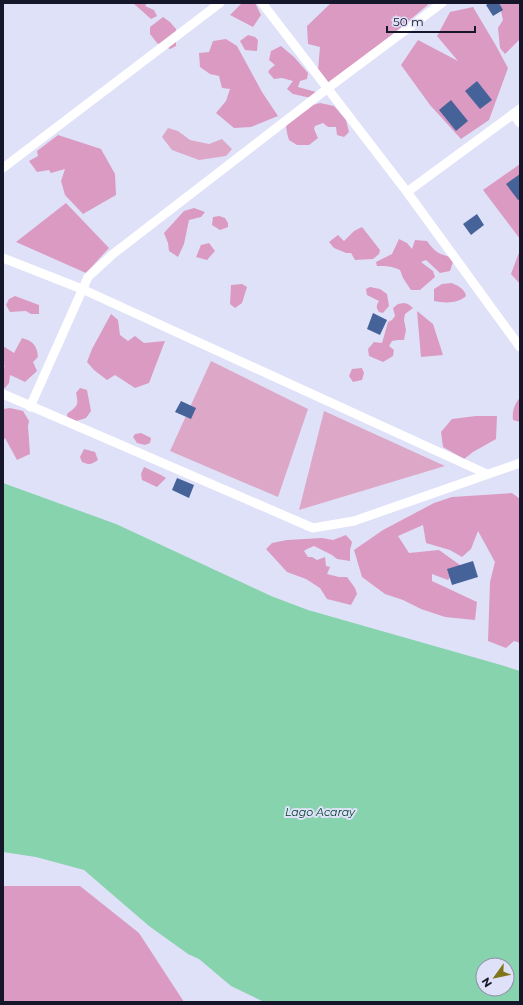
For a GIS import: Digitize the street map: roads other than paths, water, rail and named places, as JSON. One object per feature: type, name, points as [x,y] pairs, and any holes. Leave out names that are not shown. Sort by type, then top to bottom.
[{"type":"street","points":[[3,168],[220,3]]},
{"type":"street","points":[[262,3],[407,192],[520,346]]},
{"type":"street","points":[[30,406],[88,277],[113,254],[328,88],[442,3]]},
{"type":"street","points":[[407,192],[517,112],[520,123]]},
{"type":"street","points":[[3,258],[82,289],[487,474]]},
{"type":"street","points":[[3,394],[313,528],[354,521],[520,462]]},
{"type":"water","name":"Lago Acaray","points":[[3,483],[116,524],[271,596],[308,610],[520,671],[520,1002],[264,1002],[231,986],[199,959],[188,954],[149,926],[84,870],[36,857],[3,852]]}]
